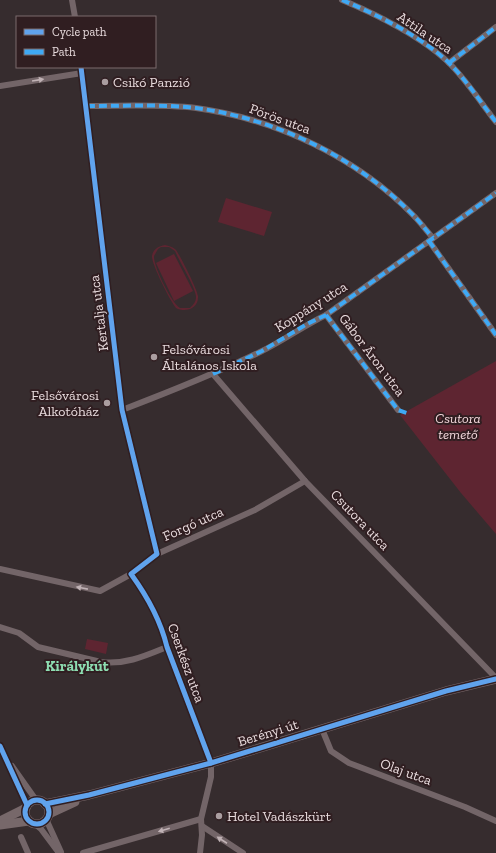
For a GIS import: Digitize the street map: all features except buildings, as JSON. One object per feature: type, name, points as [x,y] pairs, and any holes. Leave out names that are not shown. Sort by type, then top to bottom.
[{"type":"main road","name":"Berényi út","points":[[45,804],[89,796],[211,763],[446,691],[496,678]]},
{"type":"main road","name":"Berényi út","points":[[0,825],[32,822],[41,823],[47,817],[89,796]]},
{"type":"main road","points":[[0,821],[36,800],[45,804],[48,808],[47,817]]},
{"type":"main road","points":[[26,807],[25,815],[32,822]]},
{"type":"street","points":[[72,0],[74,16]]},
{"type":"street","name":"Attila utca","points":[[342,0],[380,18],[412,36],[449,63],[460,74],[496,122]]},
{"type":"street","points":[[449,63],[496,27]]},
{"type":"street","points":[[0,86],[82,70]]},
{"type":"street","name":"Kertalja utca","points":[[82,70],[122,410],[157,554]]},
{"type":"street","name":"Pörös utca","points":[[87,106],[195,108],[243,118],[281,130],[320,147],[368,177],[395,198],[413,215],[431,239],[496,336]]},
{"type":"street","name":"Koppány utca","points":[[122,410],[213,374],[262,351],[307,324],[326,315],[496,193]]},
{"type":"street","name":"Gábor Áron utca","points":[[326,315],[398,410]]},
{"type":"street","name":"Csutora utca","points":[[213,374],[305,481],[496,678]]},
{"type":"street","name":"Forgó utca","points":[[0,569],[100,591],[131,574],[157,554],[255,510],[305,481]]},
{"type":"street","name":"Cserkész utca","points":[[131,574],[164,633],[167,647],[211,763]]},
{"type":"street","points":[[0,627],[19,633],[38,647],[101,662],[127,662],[167,647]]},
{"type":"street","name":"Olaj utca","points":[[322,729],[331,751],[349,763],[465,807],[496,821]]},
{"type":"street","points":[[0,746],[26,807]]},
{"type":"street","points":[[3,753],[36,800]]},
{"type":"street","points":[[200,853],[202,835],[201,819],[211,777],[211,763]]},
{"type":"street","points":[[47,817],[60,853]]},
{"type":"street","points":[[83,853],[201,819]]},
{"type":"street","points":[[32,822],[41,829],[60,853]]},
{"type":"street","points":[[202,826],[243,853]]},
{"type":"street","points":[[21,837],[28,853]]},
{"type":"green space","points":[[226,198],[272,212],[264,236],[218,222]]},
{"type":"green space","points":[[165,245],[176,250],[197,292],[198,300],[191,309],[183,310],[176,308],[158,274],[152,260],[155,250],[159,247]],"holes":[[[161,247],[169,247],[175,251],[195,293],[196,297],[190,308],[180,308],[172,300],[157,268],[154,256]]]},
{"type":"green space","points":[[174,254],[193,291],[174,301],[156,263]]},
{"type":"green space","name":"Csutora temető","points":[[496,361],[496,534],[461,493],[400,415]]},
{"type":"green space","points":[[87,639],[108,643],[106,654],[85,649]]},
{"type":"marked path","points":[[342,0],[370,12],[399,28],[439,54],[463,78],[496,122]]},
{"type":"marked path","points":[[449,63],[496,27]]},
{"type":"marked path","points":[[87,106],[155,106],[196,108],[226,113],[285,131],[313,144],[366,175],[391,194],[413,215],[433,238]]},
{"type":"marked path","points":[[213,374],[262,351],[307,324],[326,315],[496,193]]},
{"type":"marked path","points":[[429,241],[496,335]]},
{"type":"marked path","points":[[326,315],[398,410],[410,414]]},
{"type":"cycle path","points":[[81,68],[122,410],[157,554],[131,574],[143,591],[157,619],[211,763]]},
{"type":"cycle path","points":[[45,804],[89,795],[211,763],[446,691],[496,679]]},
{"type":"cycle path","points":[[0,746],[27,805]]},
{"type":"cycle path","points":[[37,800],[42,801],[48,807],[49,812],[48,817],[42,823],[37,824],[32,823],[26,817],[25,812],[26,807],[32,801],[37,800]]},
{"type":"place","name":"Csikó Panzió","points":[[105,82]]},
{"type":"place","name":"Felsővárosi Általános Iskola","points":[[154,357]]},
{"type":"place","name":"Felsővárosi Alkotóház","points":[[107,403]]},
{"type":"place","name":"Hotel Vadászkürt","points":[[219,816]]},
{"type":"district","name":"Királykút","points":[[77,666]]}]
